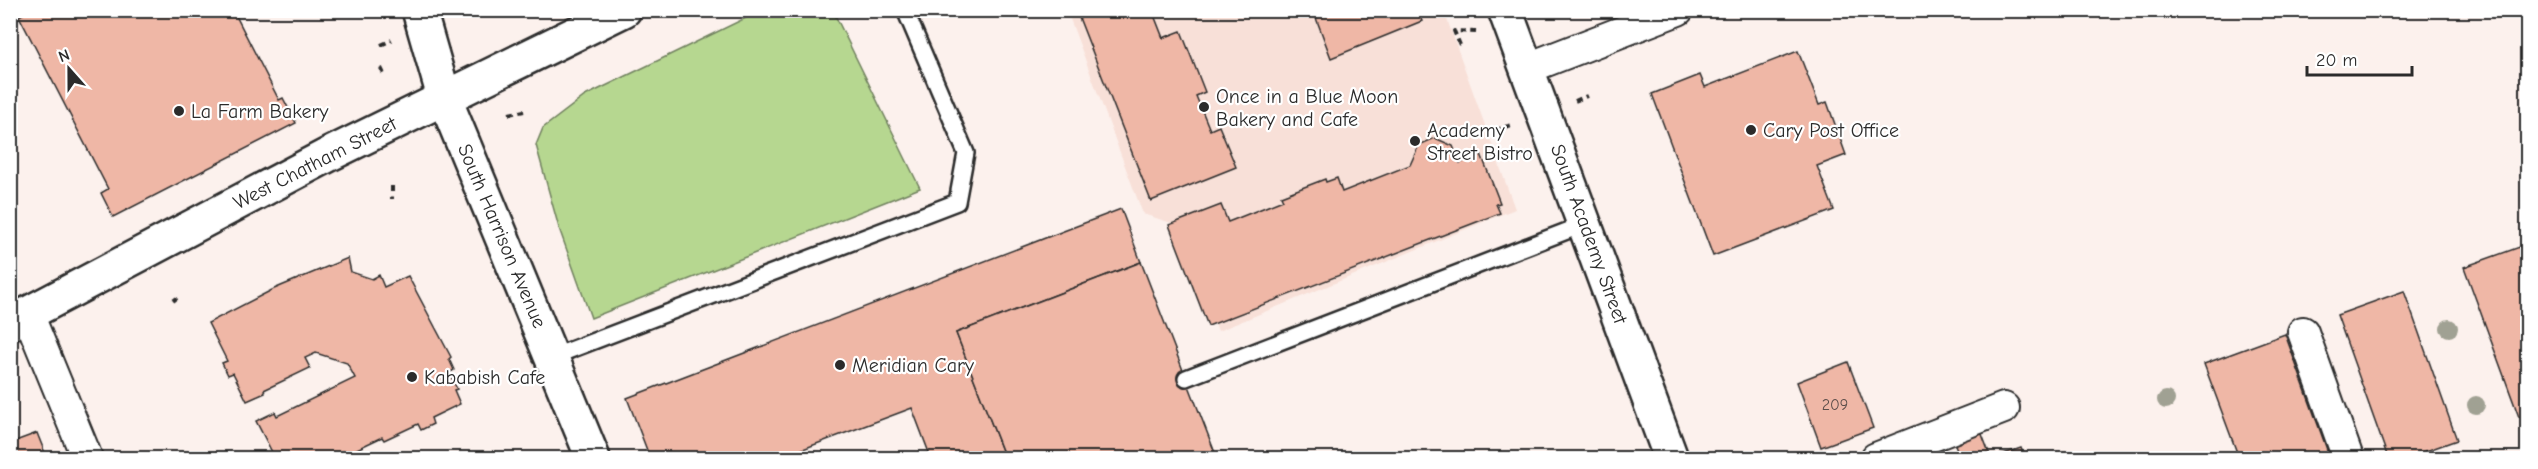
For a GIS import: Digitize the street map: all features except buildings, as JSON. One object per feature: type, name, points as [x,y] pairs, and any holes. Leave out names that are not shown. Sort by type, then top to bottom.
[{"type":"main road","name":"South Harrison Avenue","points":[[419,10],[444,97],[593,459]]},
{"type":"main road","name":"West Chatham Street","points":[[19,318],[330,154],[624,10]]},
{"type":"main road","name":"South Academy Street","points":[[1505,10],[1671,459]]},
{"type":"street","points":[[1528,68],[1678,10]]},
{"type":"street","points":[[19,318],[87,459]]},
{"type":"street","points":[[2303,332],[2348,459]]},
{"type":"street","points":[[1876,459],[2004,408]]},
{"type":"lane","points":[[552,357],[957,202],[966,153],[905,10]]},
{"type":"lane","points":[[1186,378],[1585,224]]},
{"type":"path","points":[[1460,45],[1454,31],[1477,32]]},
{"type":"path","points":[[381,45],[393,40]]},
{"type":"path","points":[[381,68],[384,74]]},
{"type":"path","points":[[508,114],[524,111]]},
{"type":"path","points":[[1495,130],[1519,123]]},
{"type":"path","points":[[392,186],[392,199]]},
{"type":"path","points":[[173,301],[177,298]]},
{"type":"shaded area","points":[[1067,11],[1444,11],[1515,209],[1218,331],[1178,225],[1143,214]]},
{"type":"green space","points":[[760,11],[833,11],[920,188],[591,318],[559,228],[536,145],[543,128],[585,96]]},
{"type":"place","name":"Once in a Blue Moon Bakery and Cafe","points":[[1204,107]]},
{"type":"place","name":"La Farm Bakery","points":[[179,111]]},
{"type":"place","name":"Cary Post Office","points":[[1751,130]]},
{"type":"place","name":"Academy Street Bistro","points":[[1415,141]]},
{"type":"place","name":"Meridian Cary","points":[[840,365]]},
{"type":"place","name":"Kababish Cafe","points":[[412,377]]}]
